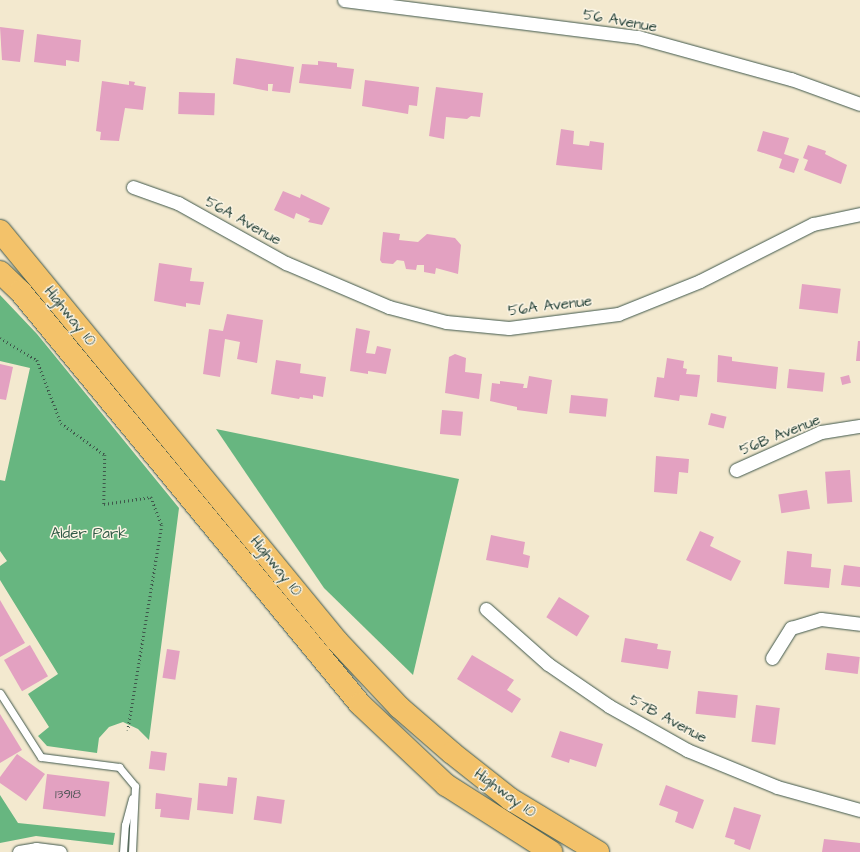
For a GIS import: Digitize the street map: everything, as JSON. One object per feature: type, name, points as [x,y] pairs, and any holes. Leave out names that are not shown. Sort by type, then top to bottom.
[{"type":"highway","name":"Highway 10","points":[[0,231],[336,641],[399,707],[452,753],[510,799],[598,852]]},
{"type":"highway","name":"Highway 10","points":[[0,272],[30,303],[360,704],[446,785],[551,852]]},
{"type":"street","name":"56 Avenue","points":[[344,0],[638,37],[791,79],[860,104]]},
{"type":"street","name":"56A Avenue","points":[[133,187],[178,204],[286,263],[389,307],[446,322],[509,328],[618,314],[700,281],[813,224],[860,214]]},
{"type":"street","name":"56B Avenue","points":[[736,470],[821,432],[860,426]]},
{"type":"street","name":"57B Avenue","points":[[486,609],[548,664],[609,706],[687,750],[777,787],[860,810]]},
{"type":"street","points":[[772,658],[791,628],[821,619],[860,624]]},
{"type":"street","points":[[19,852],[36,849],[60,852]]},
{"type":"lane","points":[[0,693],[41,757],[119,767],[135,786],[132,852]]},
{"type":"lane","points":[[123,852],[125,825],[135,786]]},
{"type":"path","points":[[0,338],[37,360],[60,422],[105,455],[104,504],[151,497],[162,525],[128,730]]},
{"type":"green space","name":"Alder Park","points":[[0,295],[37,334],[179,508],[149,740],[138,729],[123,722],[109,727],[99,738],[97,753],[47,746],[38,736],[49,727],[28,694],[58,674],[0,580],[0,566],[7,561],[0,551],[0,480],[5,481],[30,368],[0,361]]},
{"type":"green space","points":[[216,429],[459,479],[413,675],[324,588]]},
{"type":"green space","points":[[0,795],[18,823],[115,833],[113,845],[36,836],[0,843]]},
{"type":"building","points":[[0,27],[24,30],[20,62],[2,60]]},
{"type":"building","points":[[37,34],[81,40],[79,62],[66,60],[66,66],[34,62]]},
{"type":"building","points":[[236,58],[294,67],[290,93],[272,91],[273,84],[268,84],[268,91],[233,84]]},
{"type":"building","points":[[318,61],[337,63],[337,67],[354,69],[351,89],[299,83],[302,64],[318,65]]},
{"type":"building","points":[[365,80],[419,87],[417,106],[409,105],[408,114],[362,106]]},
{"type":"building","points":[[102,81],[129,85],[129,81],[135,82],[134,85],[146,87],[143,110],[125,108],[119,141],[100,140],[101,132],[96,131]]},
{"type":"building","points":[[436,87],[483,93],[480,117],[471,116],[467,119],[446,117],[444,139],[429,136]]},
{"type":"building","points":[[179,92],[215,93],[214,115],[178,114]]},
{"type":"building","points":[[561,129],[574,131],[573,144],[589,146],[590,141],[604,143],[602,170],[556,165]]},
{"type":"building","points":[[763,131],[789,138],[784,154],[799,159],[794,173],[779,168],[782,159],[757,151]]},
{"type":"building","points":[[808,145],[826,151],[825,154],[847,165],[841,184],[804,170],[808,160],[803,158]]},
{"type":"building","points":[[283,191],[300,198],[301,194],[330,208],[322,225],[308,222],[310,219],[296,213],[294,219],[274,210]]},
{"type":"building","points":[[383,232],[400,234],[399,240],[418,242],[427,234],[455,238],[461,245],[458,274],[436,268],[435,274],[424,272],[424,265],[417,265],[416,270],[406,269],[404,261],[397,260],[393,264],[382,263],[380,260]]},
{"type":"building","points":[[159,263],[192,268],[190,281],[204,282],[200,305],[186,303],[186,307],[154,301]]},
{"type":"building","points":[[802,284],[841,289],[838,314],[799,309]]},
{"type":"building","points":[[227,314],[263,320],[257,363],[237,359],[240,342],[225,339],[220,377],[203,374],[209,329],[223,331]]},
{"type":"building","points":[[356,328],[370,331],[366,353],[375,354],[377,346],[391,349],[386,374],[368,371],[368,374],[350,371]]},
{"type":"building","points":[[858,341],[860,341],[860,361],[856,361]]},
{"type":"building","points":[[455,354],[466,358],[465,372],[482,374],[479,399],[445,393],[449,357]]},
{"type":"building","points":[[718,355],[732,357],[732,361],[778,367],[776,389],[717,382]]},
{"type":"building","points":[[667,358],[684,361],[683,368],[687,369],[686,374],[700,375],[697,397],[680,395],[679,401],[654,397],[657,377],[664,378]]},
{"type":"building","points":[[276,360],[301,364],[300,373],[326,377],[323,397],[313,395],[313,399],[300,397],[299,399],[271,394]]},
{"type":"building","points":[[0,364],[13,367],[6,400],[0,399]]},
{"type":"building","points":[[789,369],[825,373],[823,392],[787,388]]},
{"type":"building","points":[[849,375],[851,383],[842,385],[840,377]]},
{"type":"building","points":[[529,376],[552,380],[547,414],[517,410],[517,407],[490,401],[492,383],[500,384],[500,381],[524,384],[523,388],[527,388]]},
{"type":"building","points":[[571,395],[608,399],[606,417],[569,413]]},
{"type":"building","points":[[442,410],[463,412],[461,436],[440,434]]},
{"type":"building","points":[[711,413],[727,417],[724,429],[708,425]]},
{"type":"building","points":[[656,456],[689,459],[688,473],[679,472],[677,494],[654,492]]},
{"type":"building","points":[[850,470],[852,502],[827,504],[825,472]]},
{"type":"building","points":[[807,490],[810,509],[781,513],[778,495]]},
{"type":"building","points":[[700,531],[714,537],[710,546],[741,561],[731,581],[686,560]]},
{"type":"building","points":[[491,535],[525,542],[523,554],[530,556],[528,568],[486,560]]},
{"type":"building","points":[[787,551],[812,554],[811,567],[831,569],[829,588],[784,584]]},
{"type":"building","points":[[844,565],[860,567],[860,587],[841,585]]},
{"type":"building","points":[[559,597],[590,616],[577,636],[546,617]]},
{"type":"building","points":[[0,600],[25,643],[0,657]]},
{"type":"building","points":[[625,638],[658,644],[657,649],[671,651],[668,669],[621,662]]},
{"type":"building","points":[[30,645],[48,676],[22,691],[4,660]]},
{"type":"building","points":[[167,649],[180,651],[175,680],[162,678]]},
{"type":"building","points":[[827,653],[860,657],[858,674],[825,670]]},
{"type":"building","points":[[472,655],[514,680],[507,690],[521,699],[512,713],[457,679]]},
{"type":"building","points":[[698,691],[738,695],[735,718],[696,714]]},
{"type":"building","points":[[756,705],[780,708],[775,745],[751,742]]},
{"type":"building","points":[[0,714],[22,750],[0,763]]},
{"type":"building","points":[[560,731],[603,744],[596,767],[570,759],[569,763],[551,757]]},
{"type":"building","points":[[151,751],[167,753],[165,771],[149,769]]},
{"type":"building","points":[[17,754],[45,774],[26,801],[0,783],[0,777]]},
{"type":"building","points":[[47,774],[110,782],[105,816],[43,809]]},
{"type":"building","points":[[228,777],[237,778],[233,814],[197,810],[199,783],[227,786]]},
{"type":"building","points":[[666,785],[704,800],[693,829],[675,822],[678,812],[659,805]]},
{"type":"building","points":[[156,793],[192,798],[189,820],[160,817],[161,809],[155,809]]},
{"type":"building","points":[[257,796],[285,800],[281,824],[254,820]]},
{"type":"building","points":[[734,807],[761,815],[750,850],[734,844],[735,840],[725,837]]},
{"type":"building","points":[[824,839],[860,843],[860,852],[822,852]]}]
